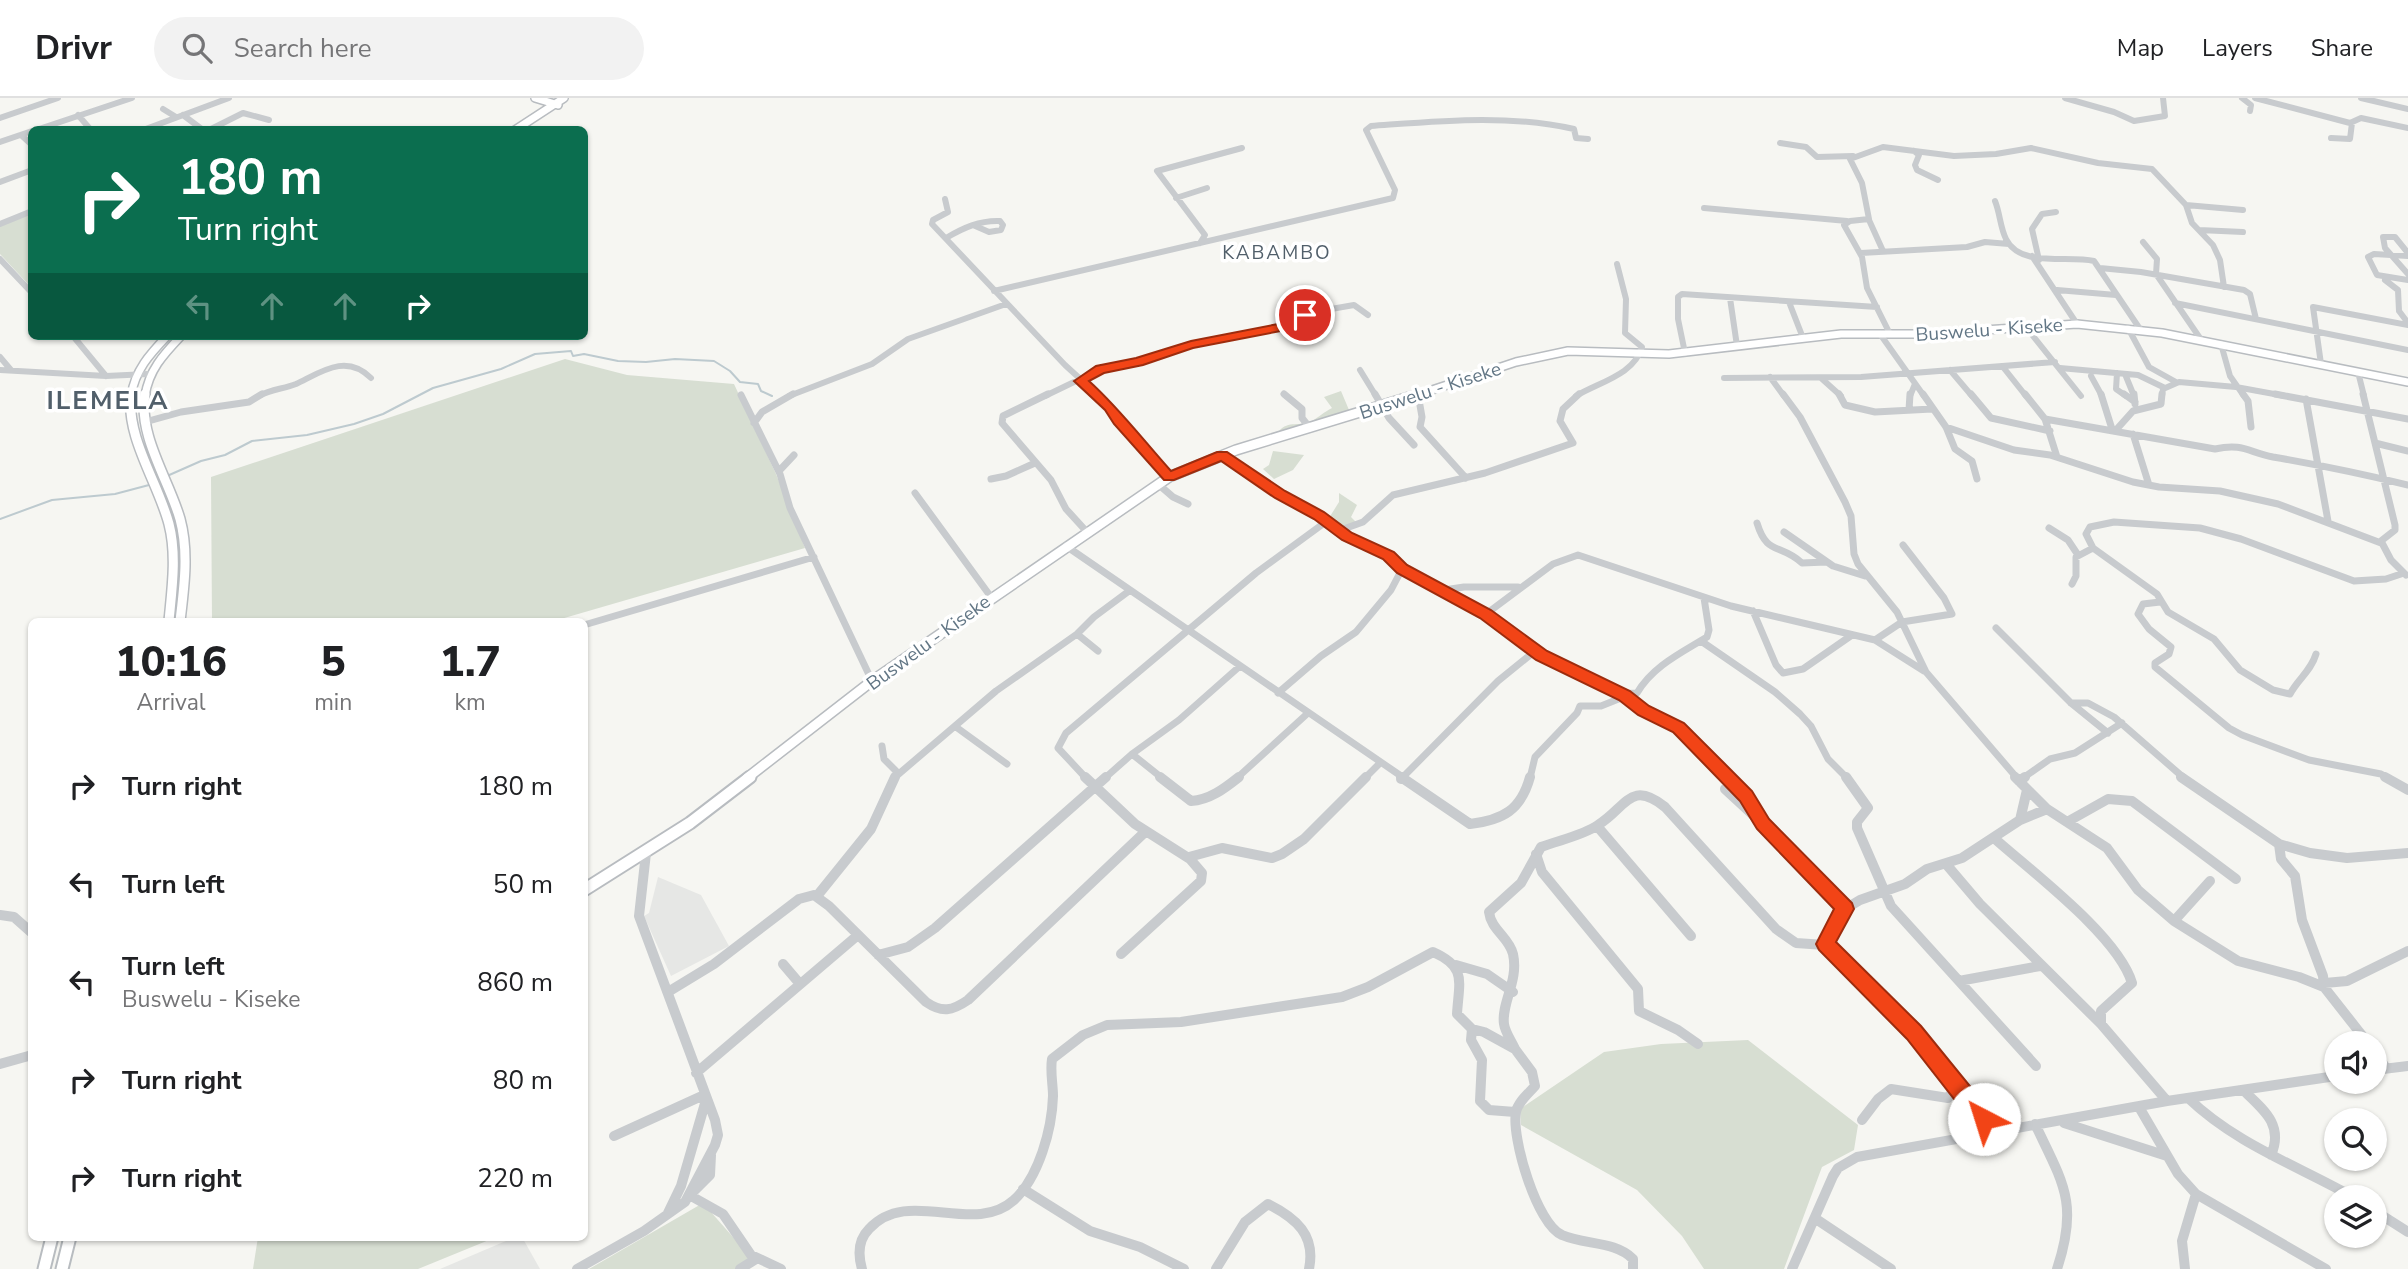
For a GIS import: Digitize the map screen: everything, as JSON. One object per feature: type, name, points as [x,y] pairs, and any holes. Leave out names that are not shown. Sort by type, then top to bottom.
[{"type":"main road","points":[[535,98],[559,106]]},
{"type":"main road","points":[[530,126],[559,106],[564,98]]},
{"type":"main road","points":[[522,126],[573,98]]},
{"type":"main road","name":"Buswelu - Kiseke","points":[[588,888],[646,853],[730,793],[872,681],[1169,477],[1222,455],[1381,407],[1509,364],[1552,353],[1578,351],[1685,353],[1841,334],[2077,324],[2140,329],[2408,382]]},
{"type":"main road","points":[[162,340],[135,375],[129,394],[128,410],[169,524],[172,546],[170,618]]},
{"type":"main road","points":[[177,340],[148,374],[143,390],[145,422],[181,522],[185,560],[180,618]]},
{"type":"main road","points":[[44,1269],[51,1241]]},
{"type":"main road","points":[[62,1269],[69,1241]]},
{"type":"street","points":[[0,118],[58,98]]},
{"type":"street","points":[[110,98],[117,102]]},
{"type":"street","points":[[46,126],[132,98]]},
{"type":"street","points":[[153,126],[229,98]]},
{"type":"street","points":[[2065,98],[2138,121],[2165,116],[2163,98]]},
{"type":"street","points":[[2242,98],[2251,106],[2250,111]]},
{"type":"street","points":[[2255,98],[2352,123],[2361,118],[2408,128]]},
{"type":"street","points":[[2361,98],[2408,109]]},
{"type":"street","points":[[2092,105],[2099,100]]},
{"type":"street","points":[[2394,124],[2400,121],[2396,110],[2400,108]]},
{"type":"street","points":[[163,110],[176,117]]},
{"type":"street","points":[[217,126],[243,113],[269,120]]},
{"type":"street","points":[[78,115],[88,126]]},
{"type":"street","points":[[183,115],[198,126]]},
{"type":"street","points":[[994,292],[1392,198],[1395,190],[1366,130],[1371,126],[1488,118],[1558,125],[1574,129],[1576,138],[1588,139]]},
{"type":"street","points":[[2331,138],[2350,139],[2352,123]]},
{"type":"street","points":[[0,142],[28,132]]},
{"type":"street","points":[[21,135],[28,141]]},
{"type":"street","points":[[1780,143],[1806,147],[1817,157],[1853,156],[1883,147],[1954,156],[1996,154],[2031,148],[2098,163],[2150,168],[2157,172],[2168,188],[2186,205],[2192,223],[2217,252],[2224,287]]},
{"type":"street","points":[[1200,243],[1205,235],[1159,176],[1158,169],[1242,149]]},
{"type":"street","points":[[1911,150],[1919,155],[1917,170],[1938,180]]},
{"type":"street","points":[[1853,156],[1851,162],[1862,183],[1869,220],[1883,251]]},
{"type":"street","points":[[0,182],[28,172]]},
{"type":"street","points":[[1176,198],[1207,188]]},
{"type":"street","points":[[946,199],[948,212],[931,223],[1080,381],[1111,407],[1119,421],[1169,477]]},
{"type":"street","points":[[1994,201],[2009,244],[2017,251],[2039,260],[2094,261],[2140,329]]},
{"type":"street","points":[[2186,205],[2243,210]]},
{"type":"street","points":[[1704,208],[1847,221],[1869,220]]},
{"type":"street","points":[[2056,212],[2042,214],[2032,229],[2032,240],[2039,260],[2077,324]]},
{"type":"street","points":[[0,224],[28,213]]},
{"type":"street","points":[[1847,221],[1844,226],[1861,253],[1867,288],[1890,334]]},
{"type":"street","points":[[946,238],[973,225]]},
{"type":"street","points":[[2199,230],[2243,232]]},
{"type":"street","points":[[2408,254],[2398,239],[2386,235],[2383,237],[2383,245],[2408,274]]},
{"type":"street","points":[[1861,253],[1967,247],[1985,242],[2009,244]]},
{"type":"street","points":[[2143,242],[2157,259],[2156,274],[2203,341]]},
{"type":"street","points":[[2408,254],[2374,254],[2368,257],[2376,274],[2396,288],[2399,311],[2408,324]]},
{"type":"street","points":[[0,259],[28,287]]},
{"type":"street","points":[[1338,531],[1363,522],[1393,495],[1466,478],[1573,443],[1561,426],[1563,411],[1578,396],[1633,365],[1642,354],[1642,347],[1625,333],[1626,299],[1617,264]]},
{"type":"street","points":[[2100,268],[2156,274],[2244,290],[2250,294],[2256,319]]},
{"type":"street","points":[[0,274],[11,270]]},
{"type":"street","points":[[2381,277],[2408,280]]},
{"type":"street","points":[[2057,290],[2115,292]]},
{"type":"street","points":[[1685,353],[1678,319],[1678,297],[1691,294],[1877,307]]},
{"type":"street","points":[[1730,298],[1737,346]]},
{"type":"street","points":[[1789,302],[1803,338]]},
{"type":"street","points":[[2175,303],[2408,350]]},
{"type":"street","points":[[754,423],[762,412],[781,400],[872,364],[908,339],[1006,304]]},
{"type":"street","points":[[1087,532],[1070,515],[1056,486],[1000,418],[1101,369],[1138,362],[1191,345],[1282,327],[1322,310],[1354,304],[1368,315]]},
{"type":"street","points":[[2321,365],[2311,310],[2316,306],[2408,324]]},
{"type":"street","points":[[2025,326],[2081,396]]},
{"type":"street","points":[[2128,328],[2146,365],[2154,372],[2176,382],[2236,387],[2408,419]]},
{"type":"street","points":[[1880,334],[1946,427],[1955,449],[1972,461],[1977,479]]},
{"type":"street","points":[[76,340],[106,376]]},
{"type":"street","points":[[2221,345],[2230,376],[2236,387],[2247,397],[2251,427]]},
{"type":"street","points":[[0,357],[11,370]]},
{"type":"street","points":[[1724,377],[1821,378],[2057,365],[2143,377],[2165,388]]},
{"type":"street","points":[[145,422],[181,412],[248,402],[271,390],[294,385],[326,367],[362,369],[368,372],[371,378]]},
{"type":"street","points":[[2003,367],[2045,419],[2057,457]]},
{"type":"street","points":[[0,370],[106,376],[148,374]]},
{"type":"street","points":[[1360,370],[1381,407],[1414,445]]},
{"type":"street","points":[[1950,370],[1991,418],[2050,431]]},
{"type":"street","points":[[2358,372],[2395,525],[2395,530],[2381,543]]},
{"type":"street","points":[[2121,374],[2133,389],[2136,406]]},
{"type":"street","points":[[2121,374],[2116,389],[2136,406]]},
{"type":"street","points":[[2091,376],[2105,402],[2114,430]]},
{"type":"street","points":[[1770,377],[1800,417],[1851,516],[1854,554],[1865,576],[1889,602],[1902,622],[1926,672],[2019,781],[2047,809],[2107,849],[2138,890],[2175,921],[2238,961],[2325,985],[2362,975],[2408,951]]},
{"type":"street","points":[[1821,378],[1849,407],[1932,409]]},
{"type":"street","points":[[2114,430],[2136,406],[2161,404],[2162,392],[2176,382]]},
{"type":"street","points":[[1909,410],[1908,400],[1915,384]]},
{"type":"street","points":[[1284,394],[1302,408],[1302,418],[1310,428]]},
{"type":"street","points":[[1418,394],[1422,417],[1420,427],[1466,478]]},
{"type":"street","points":[[741,395],[779,471],[790,508],[872,681]]},
{"type":"street","points":[[2306,400],[2328,521]]},
{"type":"street","points":[[2045,419],[2215,449],[2235,445],[2269,456],[2318,463],[2408,485]]},
{"type":"street","points":[[1946,427],[2014,450],[2057,457],[2149,485],[2220,491],[2278,504],[2381,543],[2406,575],[2354,581],[2241,539],[2200,528],[2113,522],[2095,524],[2086,534],[2093,548],[2157,594],[2168,612],[2214,639],[2247,676],[2281,693],[2292,692],[2298,679],[2312,668],[2316,654]]},
{"type":"street","points":[[2133,434],[2149,485]]},
{"type":"street","points":[[2375,443],[2408,451]]},
{"type":"street","points":[[779,471],[794,455]]},
{"type":"street","points":[[1222,455],[1262,483],[1327,521],[1338,531],[1391,557],[1402,569],[1486,614],[1535,651],[1625,696],[1644,711],[1678,728],[1751,802],[1763,824]]},
{"type":"street","points":[[991,480],[1035,463]]},
{"type":"street","points":[[1158,484],[1173,497],[1188,504]]},
{"type":"street","points":[[915,493],[991,597]]},
{"type":"street","points":[[1121,954],[1201,881],[1202,873],[1189,858],[1144,832],[1059,750],[1061,739],[1087,714],[1256,573],[1327,521]]},
{"type":"street","points":[[1757,523],[1762,539],[1770,547],[1791,554],[1802,563],[1826,562]]},
{"type":"street","points":[[2049,528],[2068,540],[2078,555],[2071,584]]},
{"type":"street","points":[[1784,532],[1826,562],[1865,576]]},
{"type":"street","points":[[1875,640],[1902,622],[1952,614],[1944,598],[1903,545]]},
{"type":"street","points":[[1066,546],[1401,779],[1464,821],[1477,825],[1510,811],[1522,801],[1535,757],[1577,713],[1580,706],[1601,706],[1637,693],[1646,678],[1655,670],[1709,634],[1704,598]]},
{"type":"street","points":[[2078,555],[2093,548]]},
{"type":"street","points":[[1486,614],[1553,565],[1578,555],[1704,598],[1875,640],[1926,672]]},
{"type":"street","points":[[588,624],[814,557]]},
{"type":"street","points":[[1278,693],[1321,656],[1356,632],[1391,590],[1402,569]]},
{"type":"street","points":[[1444,590],[1464,587],[1521,587]]},
{"type":"street","points":[[668,992],[715,964],[802,897],[817,896],[860,846],[880,814],[888,786],[898,773],[1003,686],[1077,634],[1095,616],[1129,591]]},
{"type":"street","points":[[2160,602],[2147,602],[2138,614],[2149,629],[2171,647],[2169,654],[2155,663],[2155,667],[2230,728],[2297,757],[2381,774],[2408,790]]},
{"type":"street","points":[[1753,611],[1776,665],[1783,673],[1803,669],[1852,635]]},
{"type":"street","points":[[1996,628],[2071,703],[2108,733]]},
{"type":"street","points":[[1077,634],[1098,651]]},
{"type":"street","points":[[1701,641],[1775,692],[1811,726],[1828,759],[1850,781],[1868,808],[1857,822],[1857,828],[1895,910],[2036,1066]]},
{"type":"street","points":[[1401,779],[1498,681],[1535,651]]},
{"type":"street","points":[[878,955],[908,947],[920,940],[1132,754],[1179,720],[1240,666]]},
{"type":"street","points":[[2071,703],[2088,703],[2122,723],[2169,768],[2279,844],[2309,853],[2347,858],[2408,853]]},
{"type":"street","points":[[1132,754],[1191,801],[1203,802],[1226,788],[1308,713]]},
{"type":"street","points":[[2019,781],[2050,759],[2074,753],[2122,723]]},
{"type":"street","points":[[956,727],[1007,764]]},
{"type":"street","points":[[882,746],[884,759],[898,773]]},
{"type":"street","points":[[1189,858],[1222,848],[1272,858],[1282,854],[1304,839],[1379,764]]},
{"type":"street","points":[[1725,789],[1763,824],[1845,909]]},
{"type":"street","points":[[2020,820],[2027,790]]},
{"type":"street","points":[[1515,1112],[1532,1092],[1536,1080],[1515,1049],[1504,1024],[1513,992],[1513,951],[1490,922],[1489,912],[1521,883],[1536,854],[1546,844],[1597,826],[1629,798],[1639,794],[1650,795],[1665,807],[1776,929],[1796,943],[1825,944],[1914,1033],[1990,1131]]},
{"type":"street","points":[[2067,822],[2108,799],[2132,801],[2236,879]]},
{"type":"street","points":[[1825,944],[1836,920],[1845,909],[1885,889],[1905,884],[1927,869],[1969,855],[2020,820],[2047,809]]},
{"type":"street","points":[[1597,826],[1691,936]]},
{"type":"street","points":[[817,896],[926,1002],[939,1012],[950,1012],[968,1000],[1144,832]]},
{"type":"street","points":[[1994,838],[2096,931],[2130,968],[2133,983],[2102,1011],[2101,1024]]},
{"type":"street","points":[[2279,844],[2281,859],[2297,880],[2302,920],[2325,985],[2359,1031]]},
{"type":"street","points":[[577,1269],[665,1217],[700,1187],[713,1169],[710,1154],[718,1135],[717,1127],[639,916],[646,853]]},
{"type":"street","points":[[1536,854],[1542,872],[1638,989],[1639,1012],[1678,1030],[1698,1044]]},
{"type":"street","points":[[1946,864],[1967,891],[2101,1024],[2167,1101]]},
{"type":"street","points":[[2175,921],[2210,881]]},
{"type":"street","points":[[0,915],[14,917],[28,929]]},
{"type":"street","points":[[696,1073],[858,935]]},
{"type":"street","points":[[862,1269],[858,1255],[860,1242],[866,1231],[879,1218],[894,1212],[913,1210],[993,1211],[1009,1205],[1023,1189],[1040,1156],[1050,1119],[1052,1059],[1083,1035],[1107,1025],[1181,1022],[1342,997],[1368,987],[1433,952],[1456,965],[1475,970],[1505,985],[1513,992]]},
{"type":"street","points":[[783,964],[800,984]]},
{"type":"street","points":[[1456,965],[1460,976],[1457,1014],[1472,1029],[1485,1032],[1515,1049]]},
{"type":"street","points":[[1959,981],[2040,966]]},
{"type":"street","points":[[1472,1029],[1471,1040],[1482,1060],[1480,1101],[1489,1110],[1515,1112]]},
{"type":"street","points":[[0,1064],[28,1056]]},
{"type":"street","points":[[2387,1068],[2408,1066]]},
{"type":"street","points":[[1792,1269],[1833,1175],[1846,1162],[1887,1150],[1990,1131],[2061,1122],[2167,1101],[2324,1078]]},
{"type":"street","points":[[1862,1120],[1884,1091],[1891,1089],[1948,1098],[1956,1085]]},
{"type":"street","points":[[2243,1090],[2276,1126],[2277,1144],[2271,1155]]},
{"type":"street","points":[[614,1136],[705,1097]]},
{"type":"street","points":[[665,1217],[681,1187],[691,1157],[698,1117],[705,1097]]},
{"type":"street","points":[[2188,1098],[2216,1125],[2248,1146],[2330,1185]]},
{"type":"street","points":[[2139,1107],[2178,1174],[2196,1194],[2326,1269]]},
{"type":"street","points":[[1515,1112],[1527,1180],[1545,1221],[1560,1235],[1625,1251],[1633,1259],[1633,1269]]},
{"type":"street","points":[[2061,1122],[2167,1156]]},
{"type":"street","points":[[2035,1124],[2065,1191],[2070,1210],[2068,1230],[2057,1269]]},
{"type":"street","points":[[1023,1189],[1083,1227],[1140,1247],[1184,1269]]},
{"type":"street","points":[[692,1194],[723,1214],[756,1259]]},
{"type":"street","points":[[2185,1269],[2180,1258],[2180,1247],[2196,1194]]},
{"type":"street","points":[[1216,1269],[1254,1212],[1268,1204],[1307,1233],[1314,1251],[1309,1269]]},
{"type":"street","points":[[1816,1219],[1891,1269]]},
{"type":"street","points":[[2387,1219],[2408,1232]]},
{"type":"street","points":[[740,1269],[756,1259],[773,1262],[781,1269]]},
{"type":"shaded area","points":[[28,212],[28,284],[0,254],[0,225]]},
{"type":"shaded area","points":[[565,359],[627,375],[734,384],[776,474],[805,548],[564,618],[212,618],[211,477]]},
{"type":"shaded area","points":[[1341,391],[1349,410],[1311,421],[1332,408],[1324,397]]},
{"type":"shaded area","points":[[1305,423],[1279,431],[1286,426]]},
{"type":"shaded area","points":[[1273,451],[1304,455],[1293,470],[1274,479],[1263,469],[1269,465]]},
{"type":"shaded area","points":[[1339,493],[1357,505],[1351,517],[1356,522],[1342,528],[1329,518],[1339,502]]},
{"type":"shaded area","points":[[658,877],[701,895],[729,946],[671,976],[644,916],[649,913]]},
{"type":"shaded area","points":[[1748,1040],[1858,1125],[1854,1150],[1822,1167],[1784,1269],[1704,1269],[1682,1236],[1637,1190],[1521,1125],[1520,1109],[1604,1052],[1661,1044]]},
{"type":"shaded area","points":[[703,1203],[754,1261],[742,1269],[589,1269]]},
{"type":"shaded area","points":[[257,1241],[487,1241],[418,1269],[253,1269]]},
{"type":"shaded area","points":[[506,1241],[524,1241],[540,1269],[440,1269]]},
{"type":"waterway","points":[[167,476],[201,461],[225,455],[252,441],[307,435],[354,424],[383,414],[433,388],[501,369],[535,354],[571,351],[573,356],[584,354],[618,361],[714,361],[730,371],[740,382],[758,384],[761,391],[772,396]]},
{"type":"waterway","points":[[0,519],[52,500],[115,494],[149,485]]},
{"type":"district","name":"KABAMBO","points":[[1277,252]]},
{"type":"district","name":"ILEMELA","points":[[108,400]]},
{"type":"route","points":[[1305,315],[1282,327],[1191,345],[1138,362],[1101,369],[1080,381],[1111,407],[1119,421],[1169,477],[1222,455],[1280,495],[1319,515],[1347,536],[1388,555],[1397,566],[1486,614],[1542,656],[1578,671],[1617,694],[1625,695],[1644,711],[1678,728],[1746,796],[1763,824],[1845,909],[1836,920],[1825,944],[1914,1033],[1984,1119]]}]
